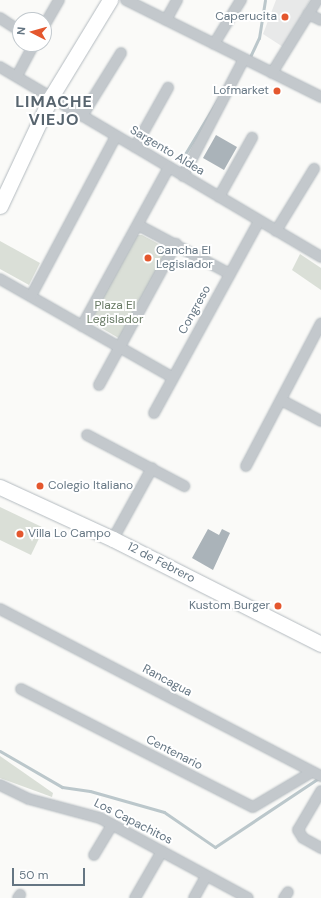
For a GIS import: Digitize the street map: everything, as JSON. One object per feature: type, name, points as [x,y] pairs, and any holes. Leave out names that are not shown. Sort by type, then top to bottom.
[{"type":"street","points":[[52,12],[59,0]]},
{"type":"street","points":[[0,206],[51,98],[110,0]]},
{"type":"street","points":[[126,0],[321,97]]},
{"type":"street","points":[[166,20],[177,0]]},
{"type":"street","points":[[214,44],[241,0]]},
{"type":"street","points":[[272,73],[317,0]]},
{"type":"street","points":[[308,14],[321,20]]},
{"type":"street","points":[[0,18],[12,26]]},
{"type":"street","points":[[17,76],[30,52]]},
{"type":"street","points":[[82,116],[121,53]]},
{"type":"street","points":[[183,176],[246,60]]},
{"type":"street","name":"Sargento Aldea","points":[[0,67],[321,257]]},
{"type":"street","points":[[135,147],[168,88]]},
{"type":"street","points":[[31,296],[116,136]]},
{"type":"street","points":[[218,197],[252,138]]},
{"type":"street","points":[[82,326],[169,167]]},
{"type":"street","points":[[276,231],[314,169]]},
{"type":"street","name":"Congreso","points":[[154,413],[172,377],[259,221]]},
{"type":"street","points":[[138,225],[230,274]]},
{"type":"street","points":[[99,385],[176,244]]},
{"type":"street","points":[[0,279],[172,377]]},
{"type":"street","points":[[246,466],[320,326]]},
{"type":"street","points":[[281,400],[321,421]]},
{"type":"street","points":[[87,435],[184,486]]},
{"type":"street","points":[[113,539],[152,468]]},
{"type":"street","name":"12 de Febrero","points":[[0,487],[113,539],[321,644]]},
{"type":"street","name":"Rancagua","points":[[0,609],[317,775]]},
{"type":"street","name":"Centenario","points":[[21,689],[253,807],[317,775]]},
{"type":"street","name":"Los Capachitos","points":[[0,785],[29,799],[90,814],[248,898]]},
{"type":"street","points":[[321,791],[298,830],[303,838],[321,848]]},
{"type":"street","points":[[94,855],[112,825]]},
{"type":"street","points":[[135,898],[162,851]]},
{"type":"street","points":[[194,898],[206,876]]},
{"type":"shaded area","name":"Caperucita","points":[[276,0],[310,0],[283,47],[263,34]]},
{"type":"green space","name":"Plaza El Legislador","points":[[135,235],[142,235],[168,249],[122,340],[91,322],[91,316]]},
{"type":"green space","points":[[0,241],[40,263],[29,285],[0,269]]},
{"type":"green space","points":[[300,254],[321,268],[321,290],[292,270]]},
{"type":"green space","name":"Villa Lo Campo","points":[[0,507],[44,528],[31,555],[0,540]]},
{"type":"green space","points":[[0,756],[53,793],[52,797],[0,778]]},
{"type":"building","points":[[216,135],[237,147],[224,170],[203,158]]},
{"type":"building","points":[[208,529],[219,535],[222,529],[230,533],[213,570],[192,558]]},
{"type":"waterway","points":[[249,59],[259,38],[265,0]]},
{"type":"waterway","points":[[185,154],[217,101]]},
{"type":"waterway","points":[[0,751],[62,787],[90,791],[164,812],[215,847],[319,778]]},
{"type":"place","name":"Caperucita","points":[[285,17]]},
{"type":"place","name":"Lofmarket","points":[[277,91]]},
{"type":"place","name":"Cancha El Legislador","points":[[148,258]]},
{"type":"place","name":"Colegio Italiano","points":[[40,486]]},
{"type":"place","name":"Villa Lo Campo","points":[[20,534]]},
{"type":"place","name":"Kustom Burger","points":[[278,606]]},
{"type":"district","name":"LIMACHE VIEJO","points":[[54,111]]}]
